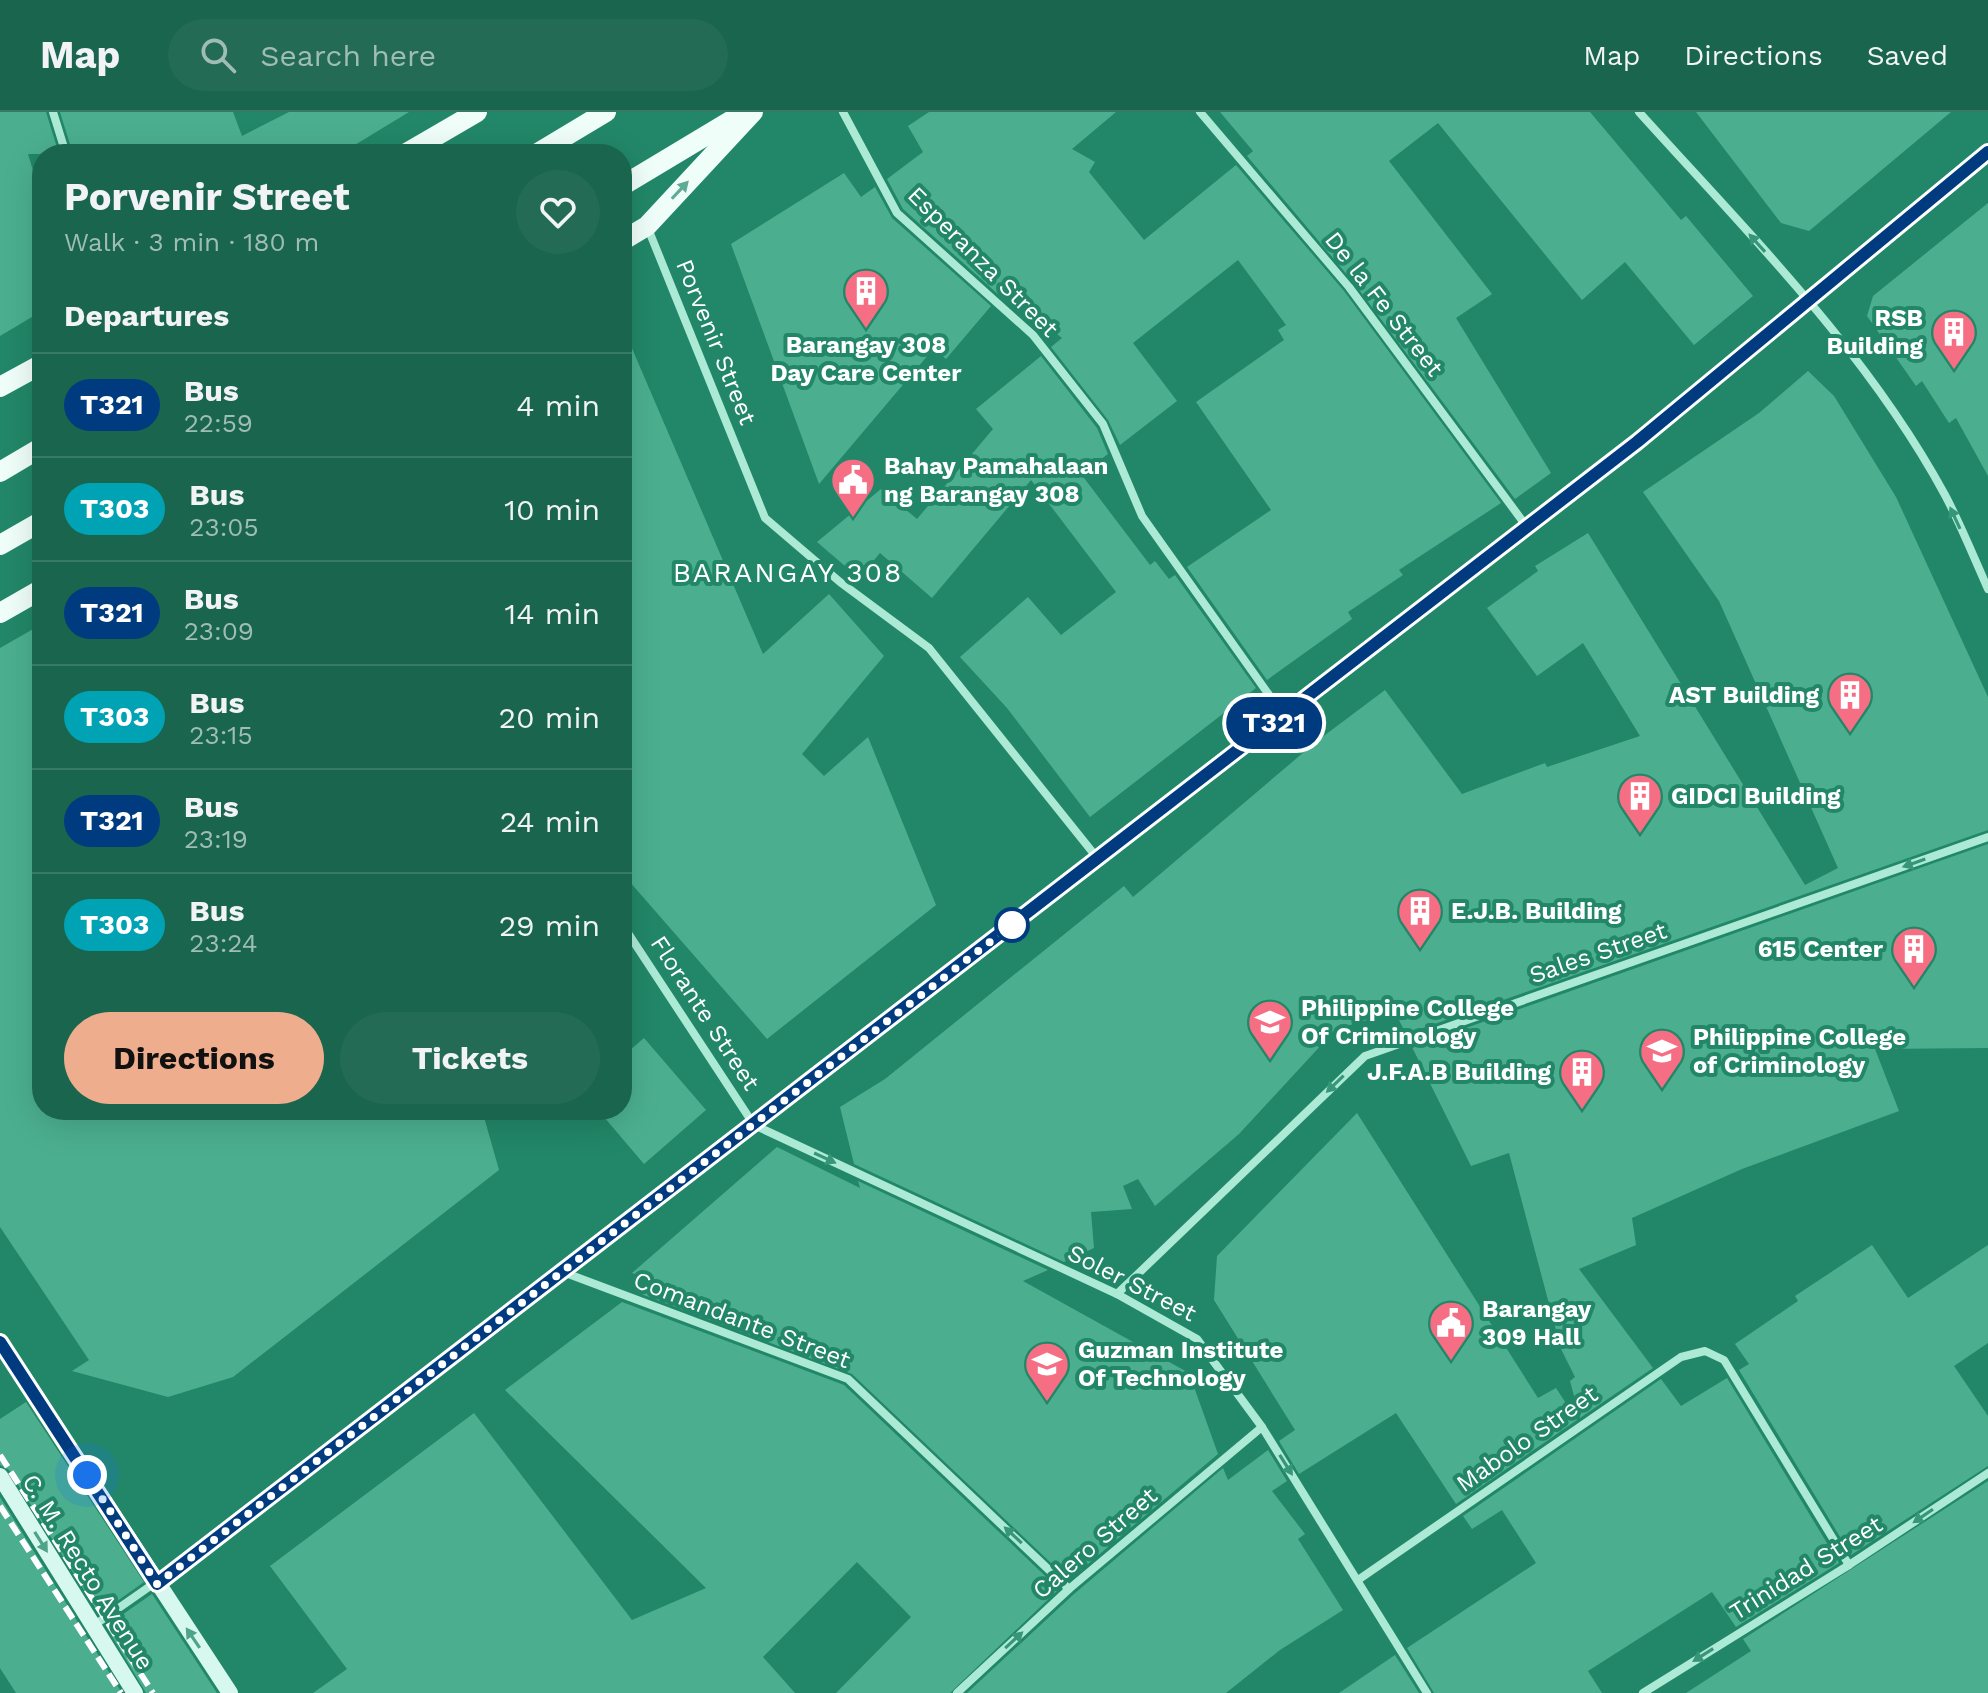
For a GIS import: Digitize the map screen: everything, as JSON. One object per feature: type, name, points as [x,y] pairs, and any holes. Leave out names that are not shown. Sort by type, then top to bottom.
[{"type":"main road","points":[[422,144],[477,112]]},
{"type":"main road","points":[[553,144],[606,112]]},
{"type":"main road","points":[[632,180],[745,112]]},
{"type":"main road","points":[[632,235],[647,226],[753,112]]},
{"type":"main road","points":[[0,387],[32,369]]},
{"type":"main road","points":[[0,472],[32,453]]},
{"type":"main road","points":[[0,545],[32,527]]},
{"type":"main road","points":[[0,613],[32,595]]},
{"type":"main road","name":"C. M. Recto Avenue","points":[[0,1342],[230,1693]]},
{"type":"main road","name":"C. M. Recto Avenue","points":[[0,1476],[135,1693]]},
{"type":"street","points":[[53,112],[63,144]]},
{"type":"street","name":"Esperanza Street","points":[[843,112],[897,213],[1033,335],[1103,424],[1142,516],[1284,716]]},
{"type":"street","name":"De la Fe Street","points":[[1200,112],[1349,287],[1527,527]]},
{"type":"street","points":[[1639,112],[1810,301],[1881,393],[1945,495],[1988,589]]},
{"type":"street","points":[[93,1627],[157,1584],[1527,527],[1810,301],[1988,152]]},
{"type":"street","name":"Porvenir Street","points":[[647,226],[765,518],[840,582],[929,648],[1098,859]]},
{"type":"street","name":"Sales Street","points":[[1117,1294],[1365,1056],[1988,837]]},
{"type":"street","name":"Florante Street","points":[[632,939],[754,1125]]},
{"type":"street","name":"Soler Street","points":[[754,1125],[1117,1294],[1197,1339],[1262,1427],[1427,1693]]},
{"type":"street","name":"Comandante Street","points":[[563,1272],[848,1379],[1069,1589]]},
{"type":"street","name":"Mabolo Street","points":[[1358,1580],[1681,1357],[1705,1351],[1724,1360],[1849,1565]]},
{"type":"street","name":"Calero Street","points":[[957,1693],[1069,1589],[1262,1427]]},
{"type":"street","name":"Trinidad Street","points":[[1643,1693],[1849,1565],[1988,1473]]},
{"type":"building","points":[[0,112],[46,112],[56,144],[32,144],[32,154],[28,154],[32,167],[32,317],[0,336]]},
{"type":"building","points":[[60,112],[233,112],[242,136],[289,112],[409,112],[356,144],[70,144]]},
{"type":"building","points":[[929,112],[1116,112],[1072,149],[1095,162],[1089,172],[1144,240],[1236,165],[1344,291],[1501,503],[1399,570],[1403,575],[1348,612],[1352,619],[1267,680],[1187,567],[1271,510],[1196,402],[1284,340],[1278,330],[1286,325],[1238,260],[1133,343],[1177,401],[1120,445],[1108,420],[1051,347],[1062,338],[1003,292],[1000,296],[903,209],[887,179],[923,152],[908,126]]},
{"type":"building","points":[[1220,112],[1590,112],[1681,220],[1686,216],[1753,296],[1694,345],[1625,262],[1582,300],[1438,123],[1389,161],[1492,294],[1456,318],[1551,473],[1515,499],[1354,283],[1247,156],[1253,151]]},
{"type":"building","points":[[1696,112],[1951,112],[1809,231],[1781,223]]},
{"type":"building","name":"Barangay 308 Day Care Center","points":[[844,173],[861,197],[875,187],[892,218],[991,306],[946,359],[934,348],[819,484],[731,244]]},
{"type":"building","points":[[1988,203],[1988,476],[1956,418],[1949,423],[1922,381],[1916,386],[1867,316],[1873,296]]},
{"type":"building","points":[[632,348],[763,654],[829,594],[884,656],[802,754],[824,776],[868,737],[936,905],[767,1039],[632,884]]},
{"type":"building","points":[[1041,356],[1097,428],[1108,454],[1081,474],[1150,565],[1155,561],[1169,579],[1175,575],[1256,688],[1090,817],[1007,708],[960,657],[1028,597],[1061,635],[1116,592],[1031,480],[932,598],[880,553],[859,578],[817,542],[881,489],[917,519],[993,429],[976,409]]},
{"type":"building","points":[[1808,371],[1834,396],[1896,497],[1988,697],[1988,830],[1406,1034],[1395,1012],[1336,1029],[1239,1134],[1155,1206],[1138,1179],[1123,1186],[1132,1209],[1091,1212],[1094,1248],[1064,1262],[854,1164],[840,1107],[885,1079],[1124,886],[1133,897],[1317,741],[1385,690],[1462,794],[1545,763],[1547,767],[1640,736],[1583,643],[1537,676],[1487,608],[1538,571],[1535,566],[1588,533],[1805,885],[1838,868],[1719,601],[1643,492],[1759,413]]},
{"type":"building","points":[[32,630],[32,1120],[485,1120],[499,1170],[233,1377],[168,1397],[72,1371],[89,1360],[0,1227],[0,648]]},
{"type":"building","name":"Philippine College of Criminology","points":[[1988,844],[1988,1048],[1875,1049],[1899,1111],[1742,1169],[1632,1218],[1636,1245],[1579,1269],[1653,1368],[1580,1418],[1570,1381],[1575,1377],[1561,1349],[1509,1153],[1471,1166],[1412,1047]]},
{"type":"building","points":[[644,1038],[706,1110],[644,1164],[607,1120],[632,1120],[632,1048]]},
{"type":"building","points":[[1357,1113],[1538,1398],[1556,1388],[1577,1420],[1456,1504],[1396,1413],[1299,1474],[1279,1441],[1295,1430],[1214,1300],[1217,1256]]},
{"type":"building","points":[[777,1147],[860,1188],[858,1181],[1048,1270],[1023,1281],[1189,1373],[1218,1454],[1069,1580],[852,1374],[636,1292],[651,1280],[632,1273]]},
{"type":"building","points":[[1872,1245],[1908,1298],[1988,1245],[1988,1343],[1954,1366],[1988,1416],[1988,1466],[1851,1555],[1739,1370],[1749,1364],[1735,1344],[1798,1301],[1795,1296]]},
{"type":"building","points":[[622,1302],[844,1385],[1059,1589],[950,1693],[836,1693],[911,1617],[857,1562],[763,1657],[795,1693],[313,1693],[347,1669],[270,1566],[474,1413],[632,1620],[706,1588],[505,1390]]},
{"type":"building","points":[[1727,1378],[1839,1563],[1736,1627],[1712,1592],[1588,1671],[1602,1693],[1434,1693],[1407,1648],[1536,1563],[1502,1510],[1472,1529],[1463,1516],[1661,1379],[1681,1406]]},
{"type":"building","points":[[26,1402],[144,1582],[99,1614],[9,1470],[0,1465],[0,1419]]},
{"type":"building","points":[[1268,1450],[1287,1481],[1272,1491],[1305,1534],[1298,1539],[1343,1610],[1280,1650],[1226,1693],[967,1693],[1074,1594],[1223,1468],[1228,1480]]},
{"type":"building","points":[[1988,1481],[1988,1693],[1686,1693],[1751,1651],[1743,1639]]},
{"type":"building","points":[[0,1497],[122,1693],[16,1693],[0,1668]]},
{"type":"building","points":[[152,1594],[217,1693],[146,1693],[106,1626]]},
{"type":"building","points":[[1395,1655],[1419,1693],[1339,1693]]},
{"type":"railway","points":[[0,1455],[153,1693]]},
{"type":"railway","points":[[0,1506],[121,1693]]},
{"type":"bus line","name":"T321","points":[[0,1342],[157,1584],[1637,442],[1988,152]]},
{"type":"place","name":"Barangay 308 Day Care Center","points":[[866,330]]},
{"type":"place","name":"RSB Building","points":[[1954,371]]},
{"type":"place","name":"Bahay Pamahalaan ng Barangay 308","points":[[853,519]]},
{"type":"place","name":"AST Building","points":[[1850,734]]},
{"type":"place","name":"GIDCI Building","points":[[1640,835]]},
{"type":"place","name":"E.J.B. Building","points":[[1420,950]]},
{"type":"place","name":"615 Center","points":[[1914,988]]},
{"type":"place","name":"Philippine College Of Criminology","points":[[1270,1061]]},
{"type":"place","name":"Philippine College of Criminology","points":[[1662,1090]]},
{"type":"place","name":"J.F.A.B Building","points":[[1582,1111]]},
{"type":"place","name":"Barangay 309 Hall","points":[[1451,1362]]},
{"type":"place","name":"Guzman Institute Of Technology","points":[[1047,1403]]},
{"type":"district","name":"BARANGAY 308","points":[[788,572]]},
{"type":"route","points":[[87,1475],[157,1584],[1012,925]]}]
